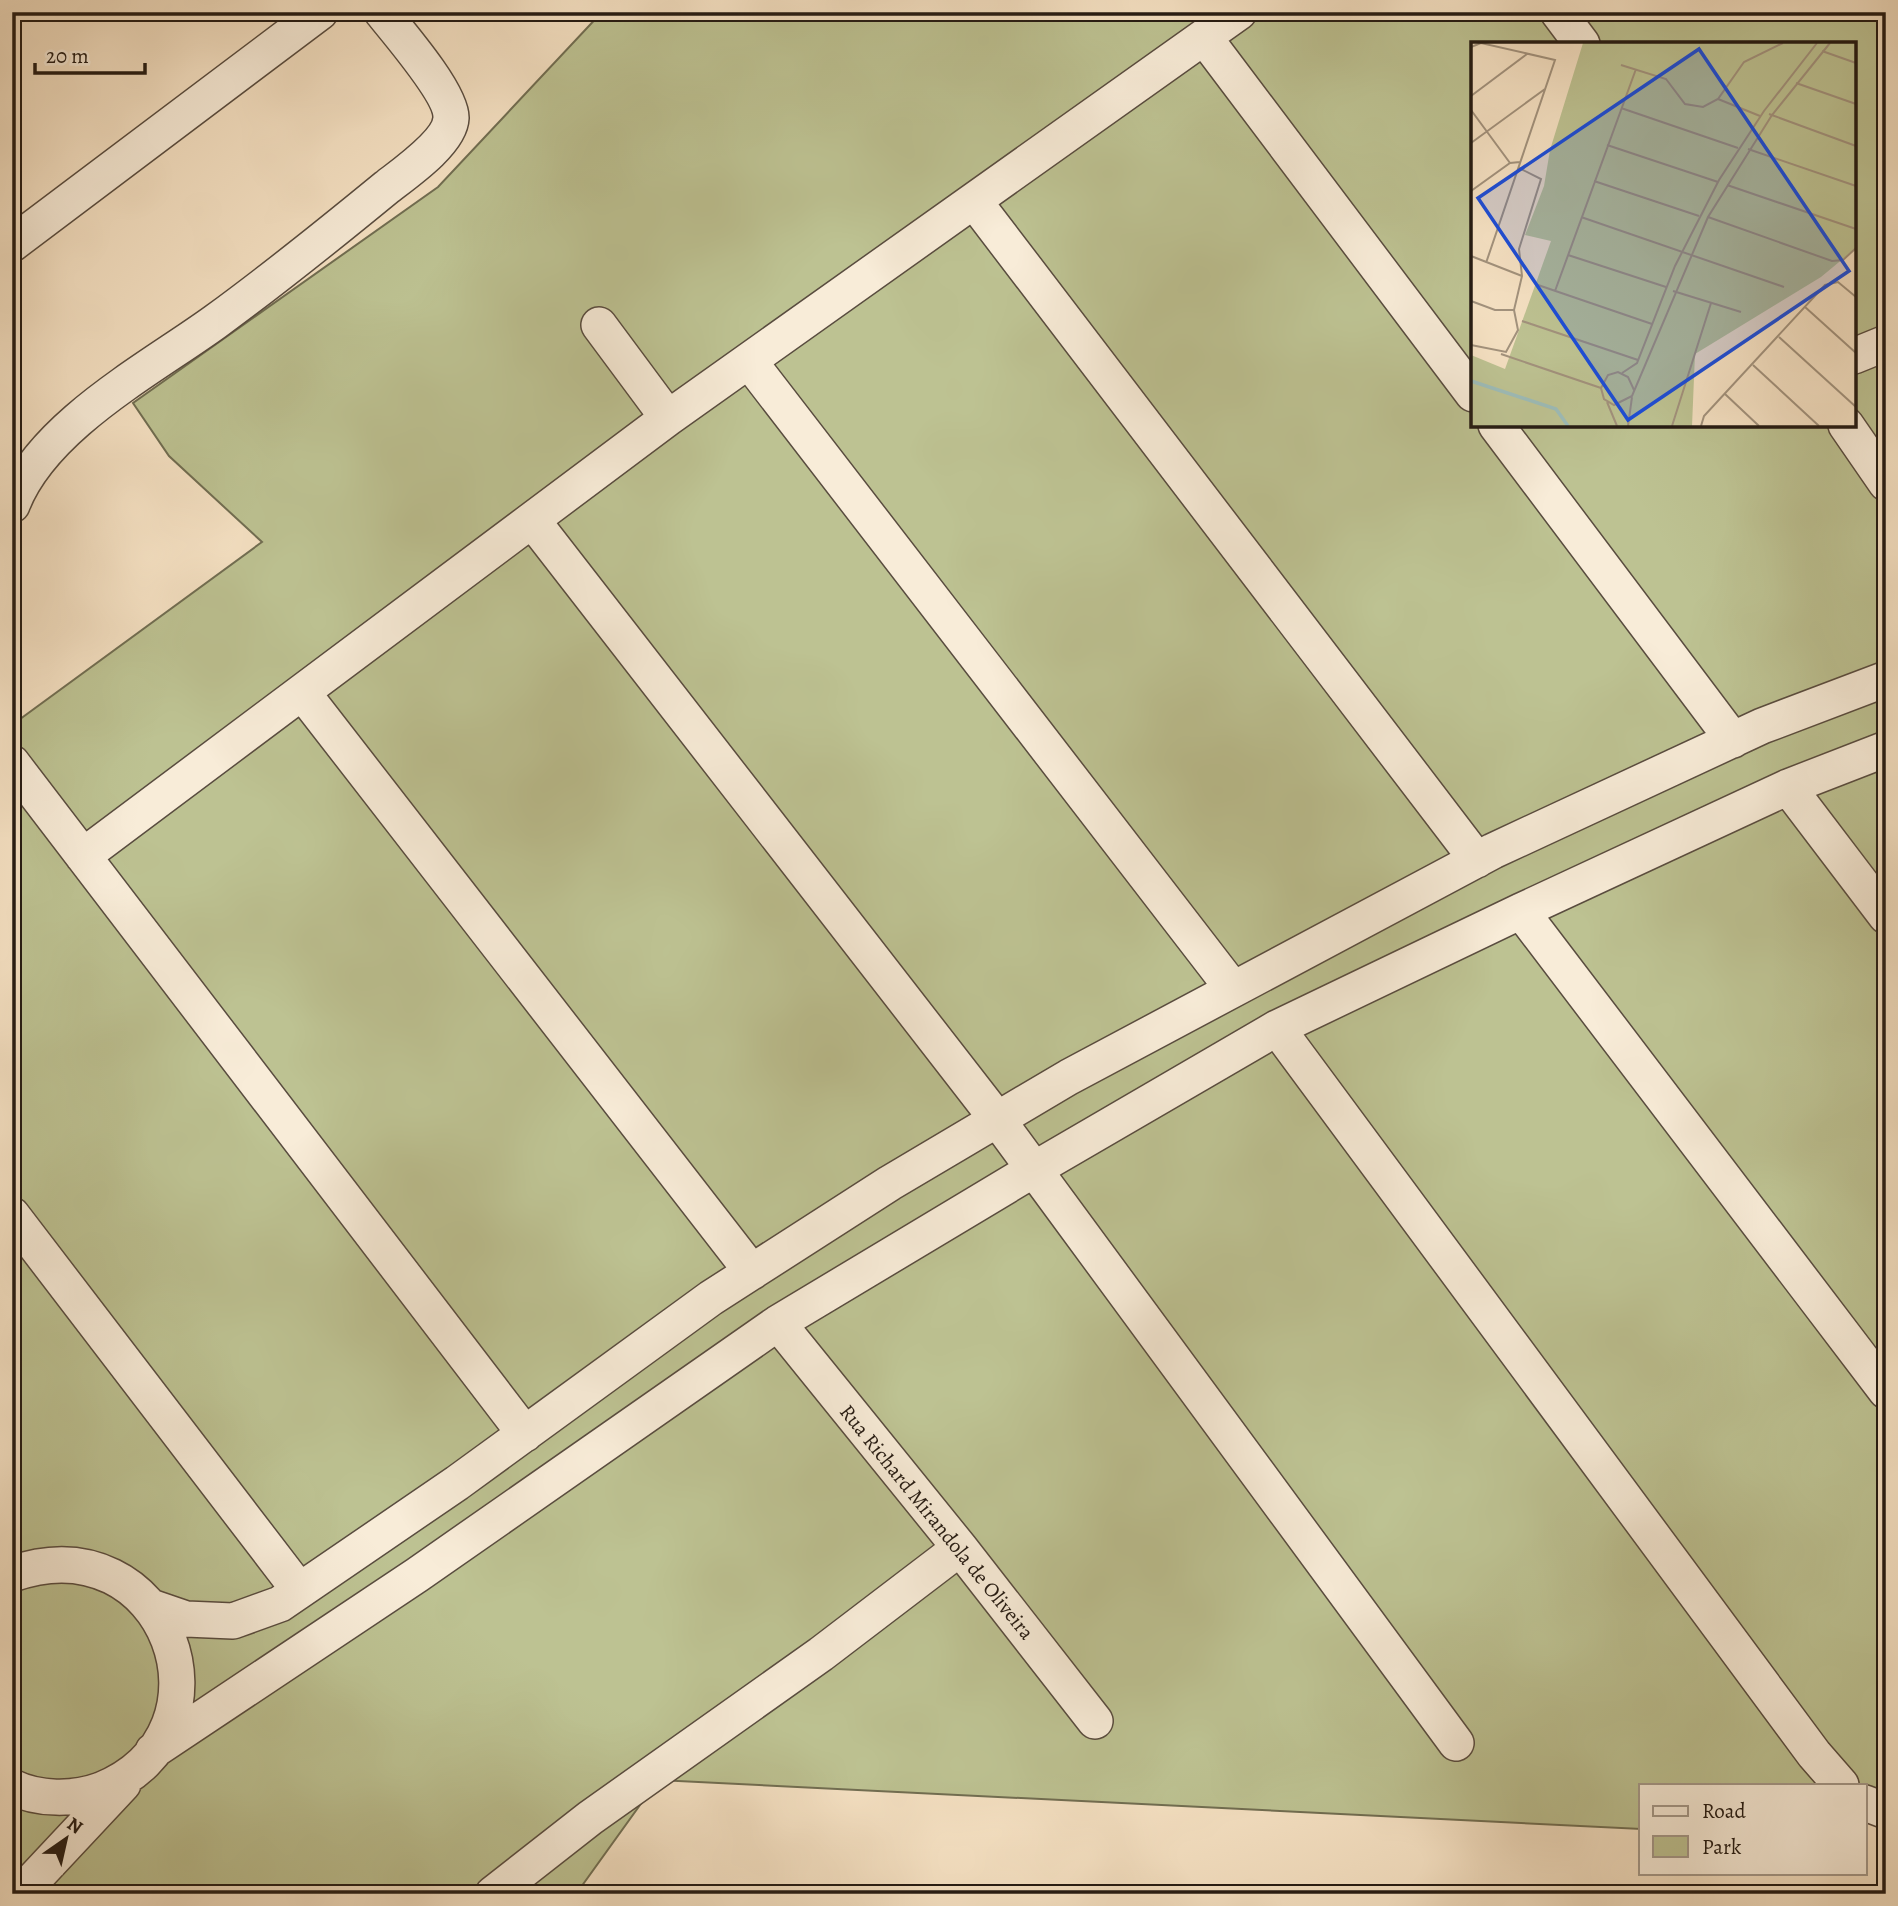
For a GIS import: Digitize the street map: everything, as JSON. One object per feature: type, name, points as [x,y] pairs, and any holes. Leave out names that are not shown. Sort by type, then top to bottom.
[{"type":"street","points":[[12,244],[320,12]]},
{"type":"street","points":[[12,505],[37,462],[97,404],[216,321],[353,215],[427,155],[443,135],[451,120],[448,103],[382,12]]},
{"type":"street","points":[[83,856],[668,418],[1239,12]]},
{"type":"street","points":[[1558,12],[1580,42]]},
{"type":"street","points":[[1204,37],[1471,391]]},
{"type":"street","points":[[974,201],[1477,860]]},
{"type":"street","points":[[599,325],[668,418]]},
{"type":"street","points":[[1856,355],[1886,343]]},
{"type":"street","points":[[749,361],[1233,989]]},
{"type":"street","points":[[1498,427],[1733,740]]},
{"type":"street","points":[[1847,427],[1886,483]]},
{"type":"street","points":[[532,520],[997,1119],[1456,1743]]},
{"type":"street","points":[[151,1607],[186,1619],[233,1621],[280,1604],[457,1483],[711,1298],[890,1183],[1069,1076],[1477,860],[1762,726],[1886,679]]},
{"type":"street","points":[[302,692],[752,1272]]},
{"type":"street","points":[[12,1787],[42,1796],[67,1797],[104,1788],[778,1324],[1033,1170],[1277,1028],[1788,787],[1886,749]]},
{"type":"street","points":[[12,763],[525,1434]]},
{"type":"street","points":[[1788,787],[1886,916]]},
{"type":"street","points":[[1521,911],[1886,1391]]},
{"type":"street","points":[[1277,1028],[1814,1754],[1840,1784]]},
{"type":"street","points":[[12,1215],[299,1590]]},
{"type":"street","name":"Rua Richard Mirandola de Oliveira","points":[[778,1324],[960,1548],[1095,1721]]},
{"type":"street","points":[[493,1894],[590,1818],[821,1654],[960,1548]]},
{"type":"street","points":[[12,1574],[32,1567],[59,1563],[85,1566],[110,1574],[132,1588],[151,1607],[165,1629],[174,1653],[177,1679],[175,1705],[166,1730],[145,1760],[20,1894]]},
{"type":"street","points":[[1867,1804],[1886,1811]]},
{"type":"green space","points":[[602,12],[1886,12],[1886,1814],[1867,1816],[1867,1784],[1639,1784],[1639,1829],[658,1780],[576,1894],[12,1894],[12,725],[262,542],[169,456],[133,403],[438,187]]}]
